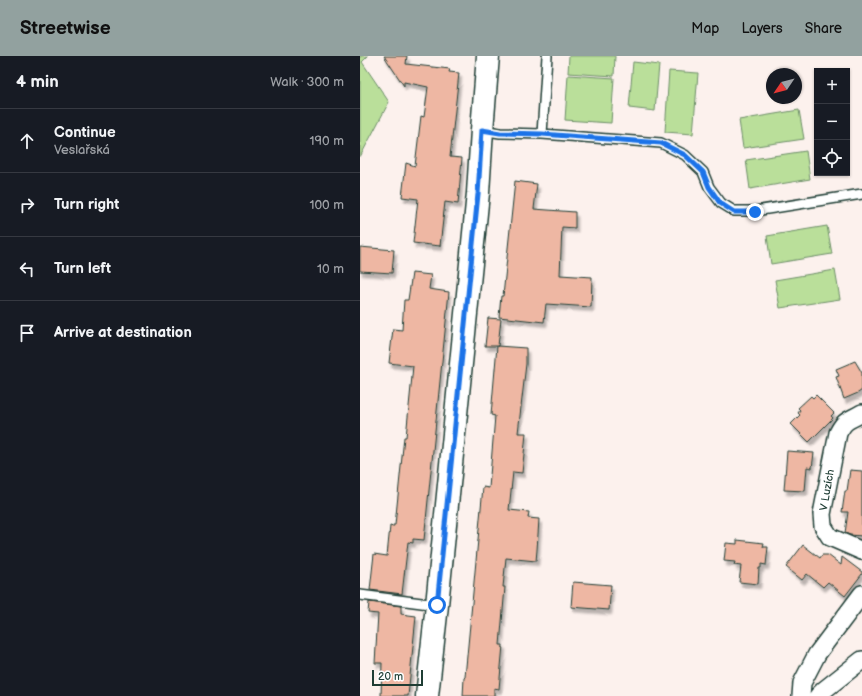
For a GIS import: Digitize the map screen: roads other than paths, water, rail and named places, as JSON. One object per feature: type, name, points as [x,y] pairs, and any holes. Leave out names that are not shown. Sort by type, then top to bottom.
[{"type":"street","points":[[427,696],[478,194],[488,56]]},
{"type":"street","name":"V Luzích","points":[[860,416],[849,419],[842,425],[838,434],[822,514],[823,526],[830,537],[862,551]]},
{"type":"street","points":[[801,696],[802,683],[817,654],[862,594]]},
{"type":"street","points":[[818,696],[862,660]]},
{"type":"lane","points":[[542,134],[548,56]]},
{"type":"lane","points":[[482,130],[500,133],[542,134],[661,143],[685,155],[703,172],[709,187],[720,203],[734,212],[755,212],[862,194]]},
{"type":"lane","points":[[360,595],[437,605]]}]
